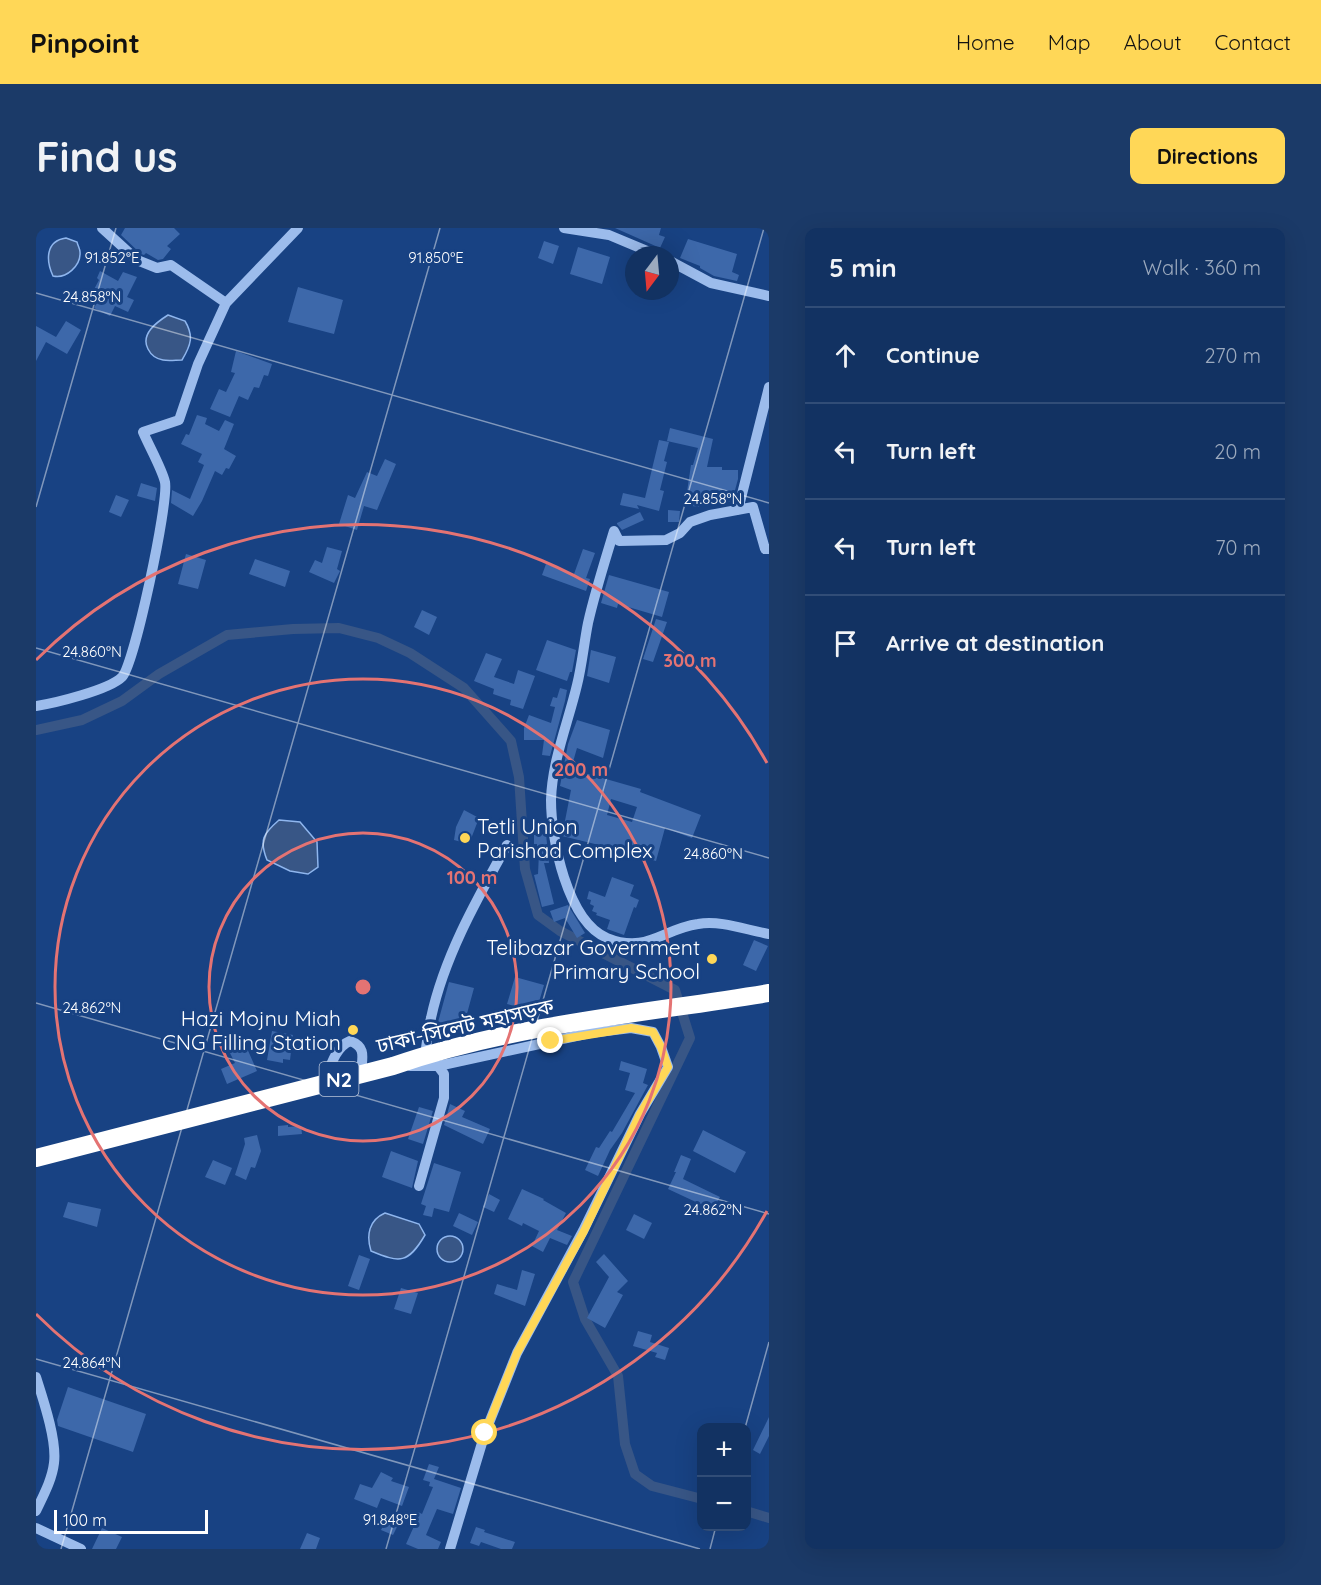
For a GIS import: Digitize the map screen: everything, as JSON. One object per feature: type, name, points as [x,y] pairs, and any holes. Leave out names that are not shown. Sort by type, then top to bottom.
[{"type":"highway","name":"ঢাকা-সিলেট মহাসড়ক","points":[[36,1158],[361,1073],[432,1060],[537,1029],[769,993]]},
{"type":"street","points":[[102,228],[137,260],[157,268],[171,265],[226,303]]},
{"type":"street","points":[[36,706],[72,698],[116,682],[128,667],[163,516],[165,483],[143,432],[179,420],[198,364],[226,303],[298,228]]},
{"type":"street","points":[[564,228],[609,235],[635,246]]},
{"type":"street","points":[[679,266],[711,283],[769,296]]},
{"type":"street","points":[[738,510],[769,387]]},
{"type":"street","points":[[769,549],[765,549],[753,507],[710,515],[690,522],[680,534],[666,540],[619,541],[614,531],[588,621],[577,684],[554,774],[551,801],[564,883],[587,923],[604,937],[629,945],[660,938],[695,924],[715,922],[769,934]]},
{"type":"street","points":[[419,1186],[444,1098],[444,1074],[432,1060],[431,1017],[450,958],[474,904],[507,845]]},
{"type":"street","points":[[432,1060],[631,1028],[653,1032],[668,1067],[640,1114],[584,1231],[517,1353],[485,1433],[450,1549]]},
{"type":"street","points":[[324,1083],[336,1054],[343,1044],[350,1041],[360,1045],[362,1049],[361,1073]]},
{"type":"street","points":[[36,1377],[53,1446],[54,1463],[47,1488],[36,1511]]},
{"type":"street","points":[[36,1528],[81,1549]]},
{"type":"water","points":[[66,238],[77,242],[80,257],[75,267],[68,273],[53,276],[48,258],[49,252],[54,243]]},
{"type":"water","points":[[168,315],[185,321],[190,331],[188,350],[182,360],[159,359],[151,353],[146,344],[146,338],[151,329]]},
{"type":"water","points":[[279,820],[300,822],[317,842],[318,867],[308,874],[290,871],[267,860],[263,847],[264,838],[269,829]]},
{"type":"water","points":[[385,1213],[419,1224],[425,1235],[408,1256],[396,1259],[371,1251],[370,1229],[375,1220]]},
{"type":"water","points":[[450,1236],[459,1240],[463,1249],[459,1258],[450,1262],[441,1258],[437,1249],[441,1240]]},
{"type":"building","points":[[125,228],[174,228],[180,234],[167,246],[171,249],[163,259],[158,260],[146,253],[141,254],[121,235]]},
{"type":"building","points":[[615,228],[661,228],[659,235],[665,237],[661,246],[656,246]]},
{"type":"building","points":[[688,239],[737,254],[732,272],[739,275],[737,281],[714,276],[700,266],[680,258]]},
{"type":"building","points":[[544,241],[559,246],[553,264],[538,258]]},
{"type":"building","points":[[578,247],[610,257],[602,284],[570,274]]},
{"type":"building","points":[[100,271],[118,281],[123,272],[137,277],[127,297],[134,300],[128,312],[115,306],[110,316],[94,308],[99,299],[91,295],[99,280],[97,278]]},
{"type":"building","points":[[298,287],[343,300],[334,334],[288,322]]},
{"type":"building","points":[[66,321],[81,330],[67,354],[46,342],[36,361],[36,326],[56,337]]},
{"type":"building","points":[[236,351],[272,364],[268,376],[264,375],[259,388],[254,387],[248,400],[239,396],[230,417],[210,409],[219,389],[226,392],[235,373],[231,372]]},
{"type":"building","points":[[197,415],[207,418],[205,424],[219,431],[225,420],[234,424],[224,449],[236,456],[229,469],[226,468],[222,475],[215,471],[193,516],[171,503],[172,490],[190,499],[204,465],[198,462],[202,454],[181,444],[186,434],[189,435]]},
{"type":"building","points":[[670,428],[713,439],[707,467],[738,470],[733,501],[700,504],[699,507],[685,505],[691,465],[693,465],[698,448],[667,441]]},
{"type":"building","points":[[659,440],[669,442],[664,461],[667,462],[660,490],[664,491],[659,511],[637,505],[639,509],[620,505],[623,493],[645,498]]},
{"type":"building","points":[[385,459],[396,464],[377,510],[364,506],[357,530],[339,524],[348,495],[355,498],[367,472],[377,476]]},
{"type":"building","points":[[141,483],[157,488],[155,501],[137,496]]},
{"type":"building","points":[[116,495],[129,500],[121,517],[109,512]]},
{"type":"building","points":[[668,510],[680,511],[679,522],[668,522]]},
{"type":"building","points":[[640,512],[644,520],[622,530],[617,524],[617,523]]},
{"type":"building","points":[[327,547],[342,551],[337,569],[340,571],[334,583],[309,572],[315,560],[322,563]]},
{"type":"building","points":[[583,549],[595,553],[586,578],[590,579],[586,591],[542,575],[546,564],[574,574]]},
{"type":"building","points":[[186,554],[206,560],[198,589],[178,584]]},
{"type":"building","points":[[255,559],[290,571],[285,587],[249,574]]},
{"type":"building","points":[[609,575],[669,592],[662,617],[618,604],[617,608],[601,603]]},
{"type":"building","points":[[422,610],[437,617],[429,635],[414,627]]},
{"type":"building","points":[[656,619],[667,622],[653,662],[643,659]]},
{"type":"building","points":[[547,640],[576,650],[572,672],[567,681],[536,670]]},
{"type":"building","points":[[591,650],[616,657],[609,683],[587,676]]},
{"type":"building","points":[[486,653],[502,659],[494,677],[514,684],[518,670],[535,676],[523,709],[510,705],[511,700],[493,694],[494,689],[474,681]]},
{"type":"building","points":[[560,688],[567,690],[565,701],[550,756],[542,755],[544,740],[524,740],[524,728],[529,715],[551,723],[555,707],[550,706],[553,697],[557,698]]},
{"type":"building","points":[[577,720],[610,730],[603,758],[577,748],[571,769],[641,789],[640,792],[701,815],[692,838],[665,828],[656,861],[612,848],[611,851],[598,848],[599,845],[562,836],[571,790],[560,786],[568,744]],"holes":[[[611,799],[637,807],[632,822],[607,815]]]},
{"type":"building","points":[[464,810],[479,818],[469,844],[454,840],[456,827]]},
{"type":"building","points":[[546,834],[549,863],[544,863],[554,904],[542,907],[534,875],[538,874],[539,853],[537,853],[537,844],[534,844],[534,835]]},
{"type":"building","points":[[612,877],[634,885],[630,896],[639,900],[636,908],[634,907],[624,935],[607,929],[610,920],[596,915],[597,913],[592,911],[594,906],[590,904],[591,900],[587,899],[589,891],[605,897]]},
{"type":"building","points":[[568,905],[585,933],[577,938],[565,918],[554,922],[550,911]]},
{"type":"building","points":[[754,940],[768,946],[756,971],[743,965]]},
{"type":"building","points":[[515,977],[544,985],[536,1012],[507,1004]]},
{"type":"building","points":[[449,982],[474,988],[465,1021],[437,1026]]},
{"type":"building","points":[[272,1031],[293,1035],[290,1060],[283,1059],[283,1063],[267,1060]]},
{"type":"building","points":[[246,1046],[257,1071],[227,1084],[221,1069],[235,1063],[230,1053]]},
{"type":"building","points":[[621,1061],[647,1069],[643,1083],[648,1085],[610,1150],[598,1176],[585,1170],[596,1147],[599,1148],[610,1131],[612,1132],[635,1093],[625,1090],[630,1073],[619,1070]]},
{"type":"building","points":[[450,1104],[465,1111],[462,1117],[490,1129],[483,1144],[444,1125]]},
{"type":"building","points":[[419,1107],[433,1111],[423,1144],[408,1139]]},
{"type":"building","points":[[288,1125],[288,1127],[301,1126],[302,1134],[278,1136],[278,1126]]},
{"type":"building","points":[[703,1130],[746,1152],[735,1173],[693,1151]]},
{"type":"building","points":[[257,1135],[261,1151],[255,1168],[251,1167],[246,1180],[235,1175],[245,1144],[244,1138]]},
{"type":"building","points":[[391,1151],[418,1161],[412,1188],[382,1177]]},
{"type":"building","points":[[681,1155],[691,1159],[683,1179],[720,1197],[713,1210],[668,1189]]},
{"type":"building","points":[[213,1160],[232,1168],[225,1185],[205,1177]]},
{"type":"building","points":[[434,1163],[461,1172],[449,1212],[434,1208],[432,1217],[423,1215],[426,1206],[421,1204]]},
{"type":"building","points":[[522,1189],[566,1213],[557,1230],[572,1236],[567,1245],[550,1238],[543,1252],[532,1246],[539,1231],[508,1219]]},
{"type":"building","points":[[489,1194],[500,1200],[494,1212],[483,1207]]},
{"type":"building","points":[[68,1202],[101,1209],[97,1227],[63,1217]]},
{"type":"building","points":[[459,1213],[478,1222],[472,1235],[453,1226]]},
{"type":"building","points":[[634,1214],[652,1223],[644,1239],[626,1230]]},
{"type":"building","points":[[604,1254],[628,1281],[617,1292],[623,1295],[605,1328],[587,1318],[609,1277],[596,1262]]},
{"type":"building","points":[[359,1255],[370,1259],[359,1290],[348,1286]]},
{"type":"building","points":[[522,1270],[535,1274],[525,1306],[494,1294],[497,1284],[517,1290]]},
{"type":"building","points":[[401,1288],[418,1293],[411,1314],[394,1309]]},
{"type":"building","points":[[638,1331],[652,1335],[650,1342],[669,1348],[665,1360],[655,1357],[657,1353],[633,1346]]},
{"type":"building","points":[[68,1387],[146,1414],[133,1452],[58,1426],[57,1420]]},
{"type":"building","points":[[769,1417],[769,1436],[760,1454],[753,1450]]},
{"type":"building","points":[[429,1464],[439,1467],[434,1479],[461,1488],[453,1514],[437,1509],[426,1535],[441,1542],[438,1549],[418,1549],[406,1544],[418,1512],[422,1514],[433,1487],[429,1486],[430,1482],[423,1480]]},
{"type":"building","points":[[381,1472],[393,1478],[391,1481],[409,1487],[402,1506],[381,1498],[377,1508],[354,1499],[360,1484],[372,1488]]},
{"type":"building","points":[[385,1522],[397,1527],[393,1535],[381,1530]]},
{"type":"building","points":[[476,1527],[515,1542],[512,1549],[501,1549],[481,1542],[479,1546],[470,1543]]},
{"type":"building","points":[[102,1528],[122,1537],[116,1549],[92,1549]]},
{"type":"building","points":[[307,1533],[320,1538],[316,1549],[300,1549]]},
{"type":"waterway","points":[[36,730],[82,720],[122,701],[159,674],[227,635],[293,629],[339,628],[378,638],[410,653],[464,688],[511,741],[519,777],[525,869],[538,915],[560,931],[675,990],[690,1038],[573,1282],[585,1319],[618,1376],[625,1444],[635,1474],[652,1486],[697,1498]]},
{"type":"waterway","points":[[751,1513],[769,1518]]},
{"type":"place","name":"Tetli Union Parishad Complex","points":[[465,838]]},
{"type":"place","name":"Telibazar Government Primary School","points":[[712,959]]},
{"type":"place","name":"Hazi Mojnu Miah CNG Filling Station","points":[[353,1030]]},
{"type":"route","points":[[485,1433],[517,1353],[584,1231],[640,1114],[668,1067],[653,1032],[631,1028],[551,1041]]}]
